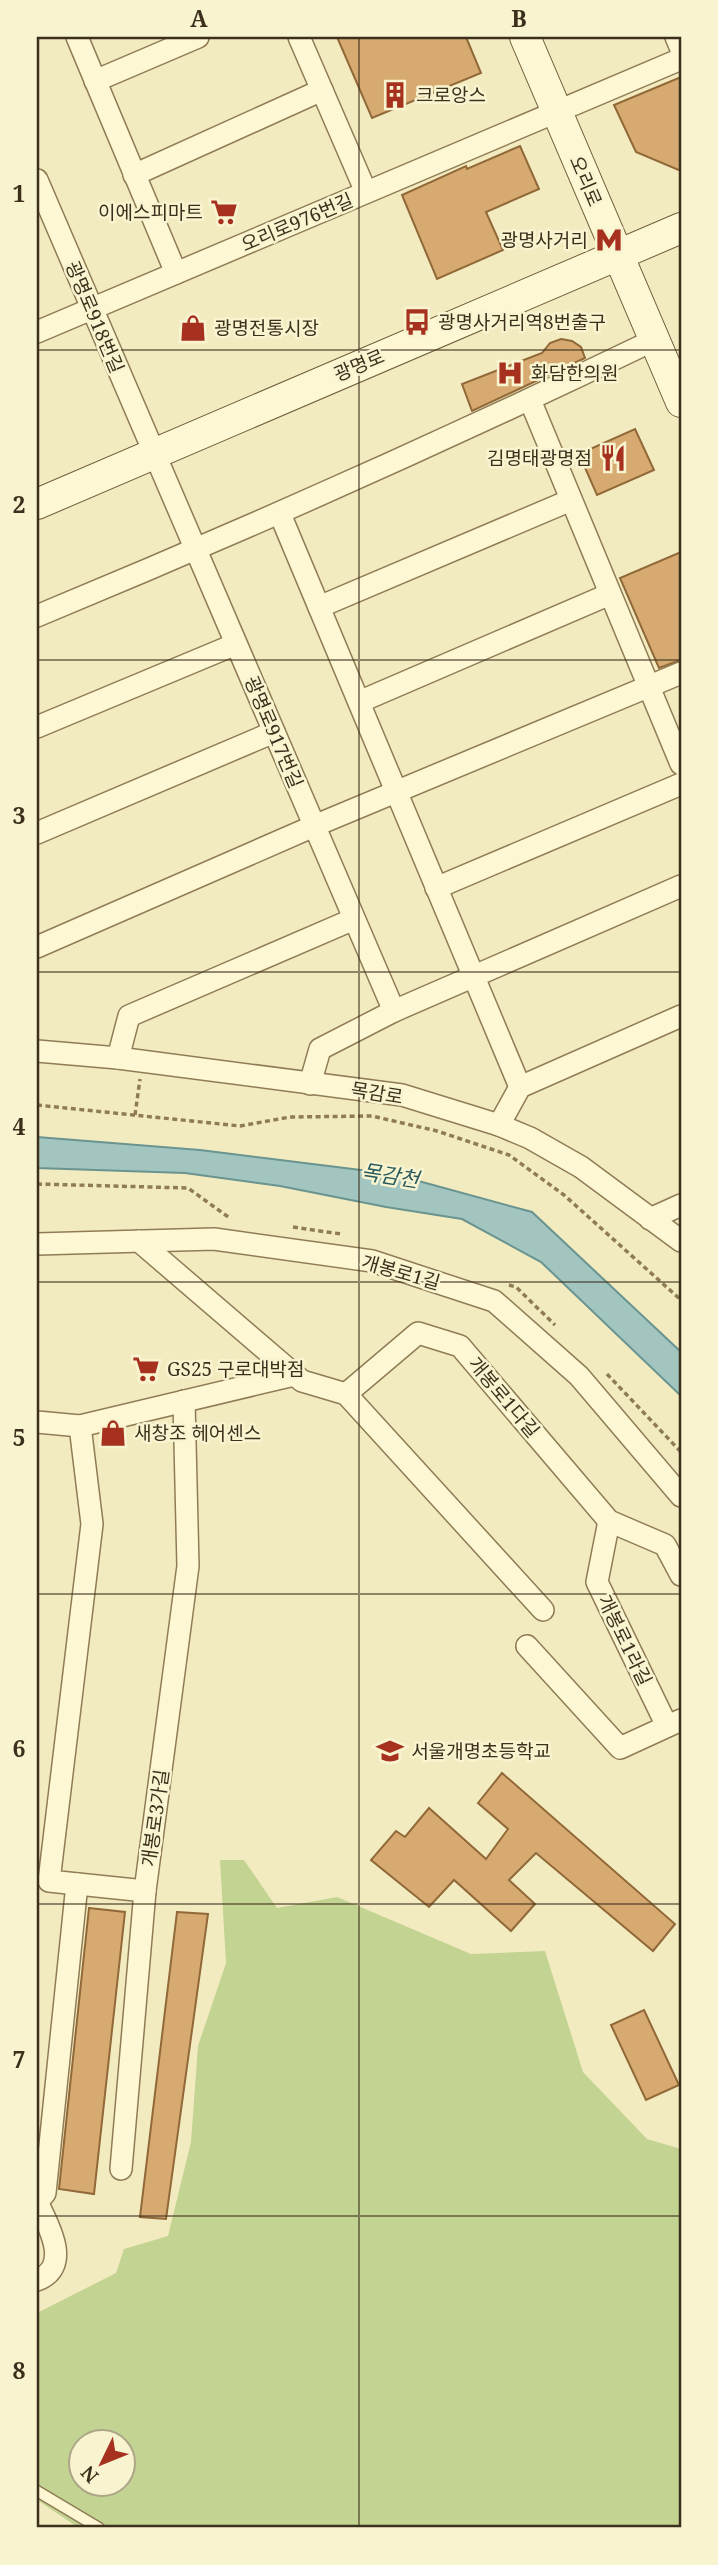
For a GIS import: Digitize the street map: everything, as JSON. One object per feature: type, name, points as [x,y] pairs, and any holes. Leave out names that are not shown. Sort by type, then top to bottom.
[{"type":"main road","name":"오리로","points":[[524,37],[681,402]]},
{"type":"main road","name":"광명로","points":[[37,503],[681,228]]},
{"type":"street","points":[[77,37],[176,273]]},
{"type":"street","points":[[95,81],[198,37]]},
{"type":"street","points":[[299,37],[366,192]]},
{"type":"street","points":[[676,37],[681,49]]},
{"type":"street","name":"오리로976번길","points":[[37,332],[681,59]]},
{"type":"street","points":[[134,175],[322,90]]},
{"type":"street","name":"광명로918번길","points":[[37,180],[43,213],[92,309],[153,454]]},
{"type":"street","points":[[37,616],[280,514],[654,340]]},
{"type":"street","points":[[530,400],[681,764]]},
{"type":"street","name":"광명로917번길","points":[[153,454],[394,1011]]},
{"type":"street","points":[[319,607],[571,500]]},
{"type":"street","points":[[280,514],[520,1087]]},
{"type":"street","points":[[359,702],[610,594]]},
{"type":"street","points":[[37,727],[236,644]]},
{"type":"street","points":[[37,947],[314,826],[681,673]]},
{"type":"street","points":[[37,833],[274,732]]},
{"type":"street","points":[[436,888],[681,784]]},
{"type":"street","points":[[310,1084],[320,1049],[394,1011],[681,886]]},
{"type":"street","points":[[118,1058],[129,1016],[354,919]]},
{"type":"street","points":[[499,1125],[520,1087],[681,1016]]},
{"type":"street","name":"목감로","points":[[37,1051],[118,1058],[402,1096],[499,1125],[530,1138],[581,1167],[681,1241]]},
{"type":"street","points":[[650,1219],[681,1205]]},
{"type":"street","name":"개봉로1길","points":[[37,1244],[214,1239],[372,1261],[494,1301],[579,1376],[681,1496]]},
{"type":"street","points":[[139,1241],[302,1381],[346,1394],[544,1610]]},
{"type":"street","name":"개봉로1다길","points":[[346,1394],[418,1333],[460,1346],[609,1521]]},
{"type":"street","points":[[37,1422],[80,1426],[294,1375]]},
{"type":"street","name":"개봉로3가길","points":[[80,1426],[92,1524],[49,1881],[145,1891],[188,1566],[184,1401]]},
{"type":"street","points":[[609,1521],[665,1545],[681,1575]]},
{"type":"street","name":"개봉로1라길","points":[[527,1646],[620,1748],[674,1723],[597,1582],[609,1521]]},
{"type":"street","points":[[37,2280],[49,2275],[54,2266],[55,2245],[37,2202],[45,2193],[77,1884]]},
{"type":"street","points":[[121,2169],[145,1891]]},
{"type":"lane","points":[[37,2491],[99,2528]]},
{"type":"path","points":[[135,1115],[143,1062]]},
{"type":"path","points":[[37,1105],[240,1126],[290,1117],[372,1116],[437,1131],[509,1156],[564,1195],[681,1300]]},
{"type":"green space","points":[[220,1860],[244,1860],[277,1908],[337,1897],[471,1954],[545,1951],[583,2072],[647,2139],[681,2149],[681,2528],[79,2528],[37,2500],[37,2313],[116,2273],[124,2249],[168,2236],[191,2142],[198,2046],[226,1963]]},
{"type":"water","name":"목감천","points":[[37,1137],[200,1150],[393,1174],[532,1212],[681,1352],[681,1396],[541,1262],[462,1219],[280,1186],[185,1173],[37,1168]]},
{"type":"building","name":"크로앙스","points":[[337,37],[466,37],[481,73],[372,118]]},
{"type":"building","points":[[681,77],[681,171],[636,152],[614,105]]},
{"type":"building","points":[[520,146],[539,189],[486,212],[503,250],[437,279],[402,195],[466,166],[467,169]]},
{"type":"building","points":[[561,339],[572,341],[581,347],[585,358],[472,411],[462,384],[542,353],[550,343]]},
{"type":"building","points":[[635,429],[654,470],[597,495],[579,454]]},
{"type":"building","points":[[681,552],[681,660],[659,668],[620,578]]},
{"type":"building","points":[[502,1773],[675,1924],[653,1951],[536,1853],[509,1880],[535,1904],[511,1931],[454,1880],[429,1907],[371,1860],[396,1831],[405,1837],[429,1808],[486,1859],[508,1829],[478,1803]]},
{"type":"building","points":[[89,1908],[125,1912],[94,2194],[59,2189]]},
{"type":"building","points":[[177,1912],[208,1914],[166,2219],[140,2217]]},
{"type":"building","points":[[644,2010],[679,2085],[646,2100],[611,2025]]},
{"type":"place","name":"크로앙스","points":[[395,95]]},
{"type":"place","name":"이에스피마트","points":[[224,212]]},
{"type":"place","name":"광명사거리","points":[[609,240]]},
{"type":"place","name":"광명사거리역8번출구","points":[[417,322]]},
{"type":"place","name":"광명전통시장","points":[[193,328]]},
{"type":"place","name":"화담한의원","points":[[510,373]]},
{"type":"place","name":"김명태광명점","points":[[613,458]]},
{"type":"place","name":"GS25 구로대박점","points":[[146,1369]]},
{"type":"place","name":"새창조 헤어센스","points":[[113,1433]]},
{"type":"place","name":"서울개명초등학교","points":[[390,1751]]}]
